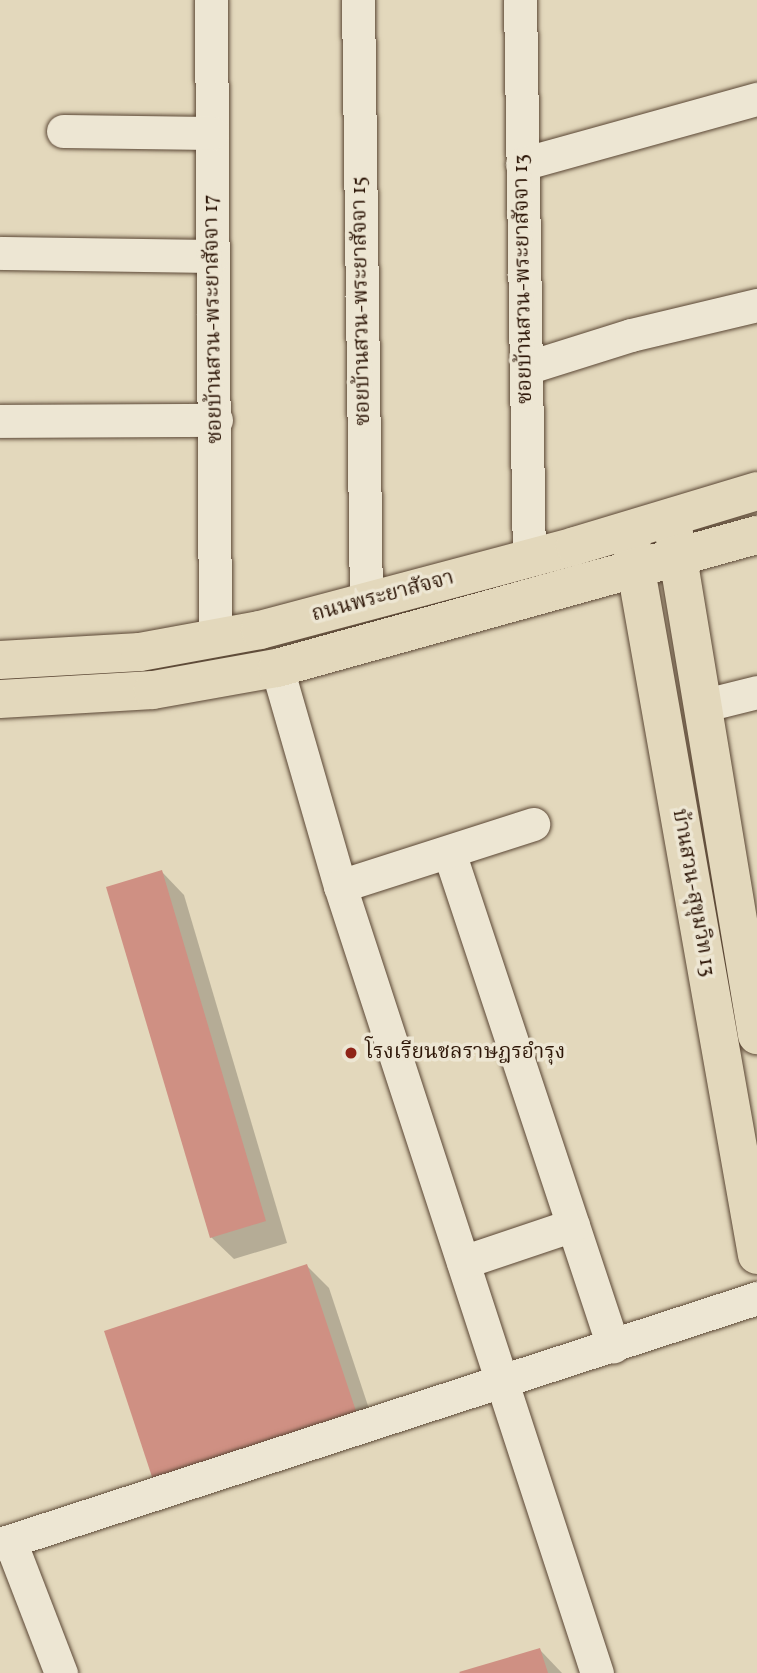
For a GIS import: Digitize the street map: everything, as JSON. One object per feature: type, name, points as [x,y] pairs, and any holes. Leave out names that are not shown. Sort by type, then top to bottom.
[{"type":"main road","name":"ถนนพระยาสัจจา","points":[[0,660],[140,652],[215,638],[366,602],[629,531],[757,491]]},
{"type":"main road","name":"บ้านสวน-สุขุมวิท 13","points":[[671,517],[701,706],[747,931],[757,1030]]},
{"type":"main road","name":"บ้านสวน-สุขุมวิท 13","points":[[629,531],[756,1259]]},
{"type":"main road","name":"ถนนพระยาสัจจา","points":[[0,699],[153,691],[277,668],[637,571],[757,535]]},
{"type":"street","name":"ซอยบ้านสวน-พระยาสัจจา 17","points":[[211,0],[216,420],[215,638]]},
{"type":"street","name":"ซอยบ้านสวน-พระยาสัจจา 15","points":[[358,0],[366,602]]},
{"type":"street","name":"ซอยบ้านสวน-พระยาสัจจา 13","points":[[520,0],[529,558]]},
{"type":"street","points":[[523,164],[757,99]]},
{"type":"street","points":[[63,131],[212,133]]},
{"type":"street","points":[[0,253],[213,256]]},
{"type":"street","points":[[526,368],[670,324],[757,305]]},
{"type":"street","points":[[0,421],[216,420]]},
{"type":"street","points":[[277,668],[340,886],[597,1673]]},
{"type":"street","points":[[701,706],[757,692]]},
{"type":"street","points":[[340,886],[533,824]]},
{"type":"street","points":[[449,852],[613,1346]]},
{"type":"street","points":[[463,1262],[573,1225]]},
{"type":"street","points":[[61,1673],[5,1542],[502,1383],[757,1298]]},
{"type":"building","points":[[162,870],[266,1221],[210,1238],[106,887]]},
{"type":"building","points":[[307,1264],[357,1414],[153,1480],[104,1331]]},
{"type":"building","points":[[540,1648],[548,1673],[459,1672]]},
{"type":"place","name":"โรงเรียนชลราษฎรอำรุง","points":[[351,1053]]}]
